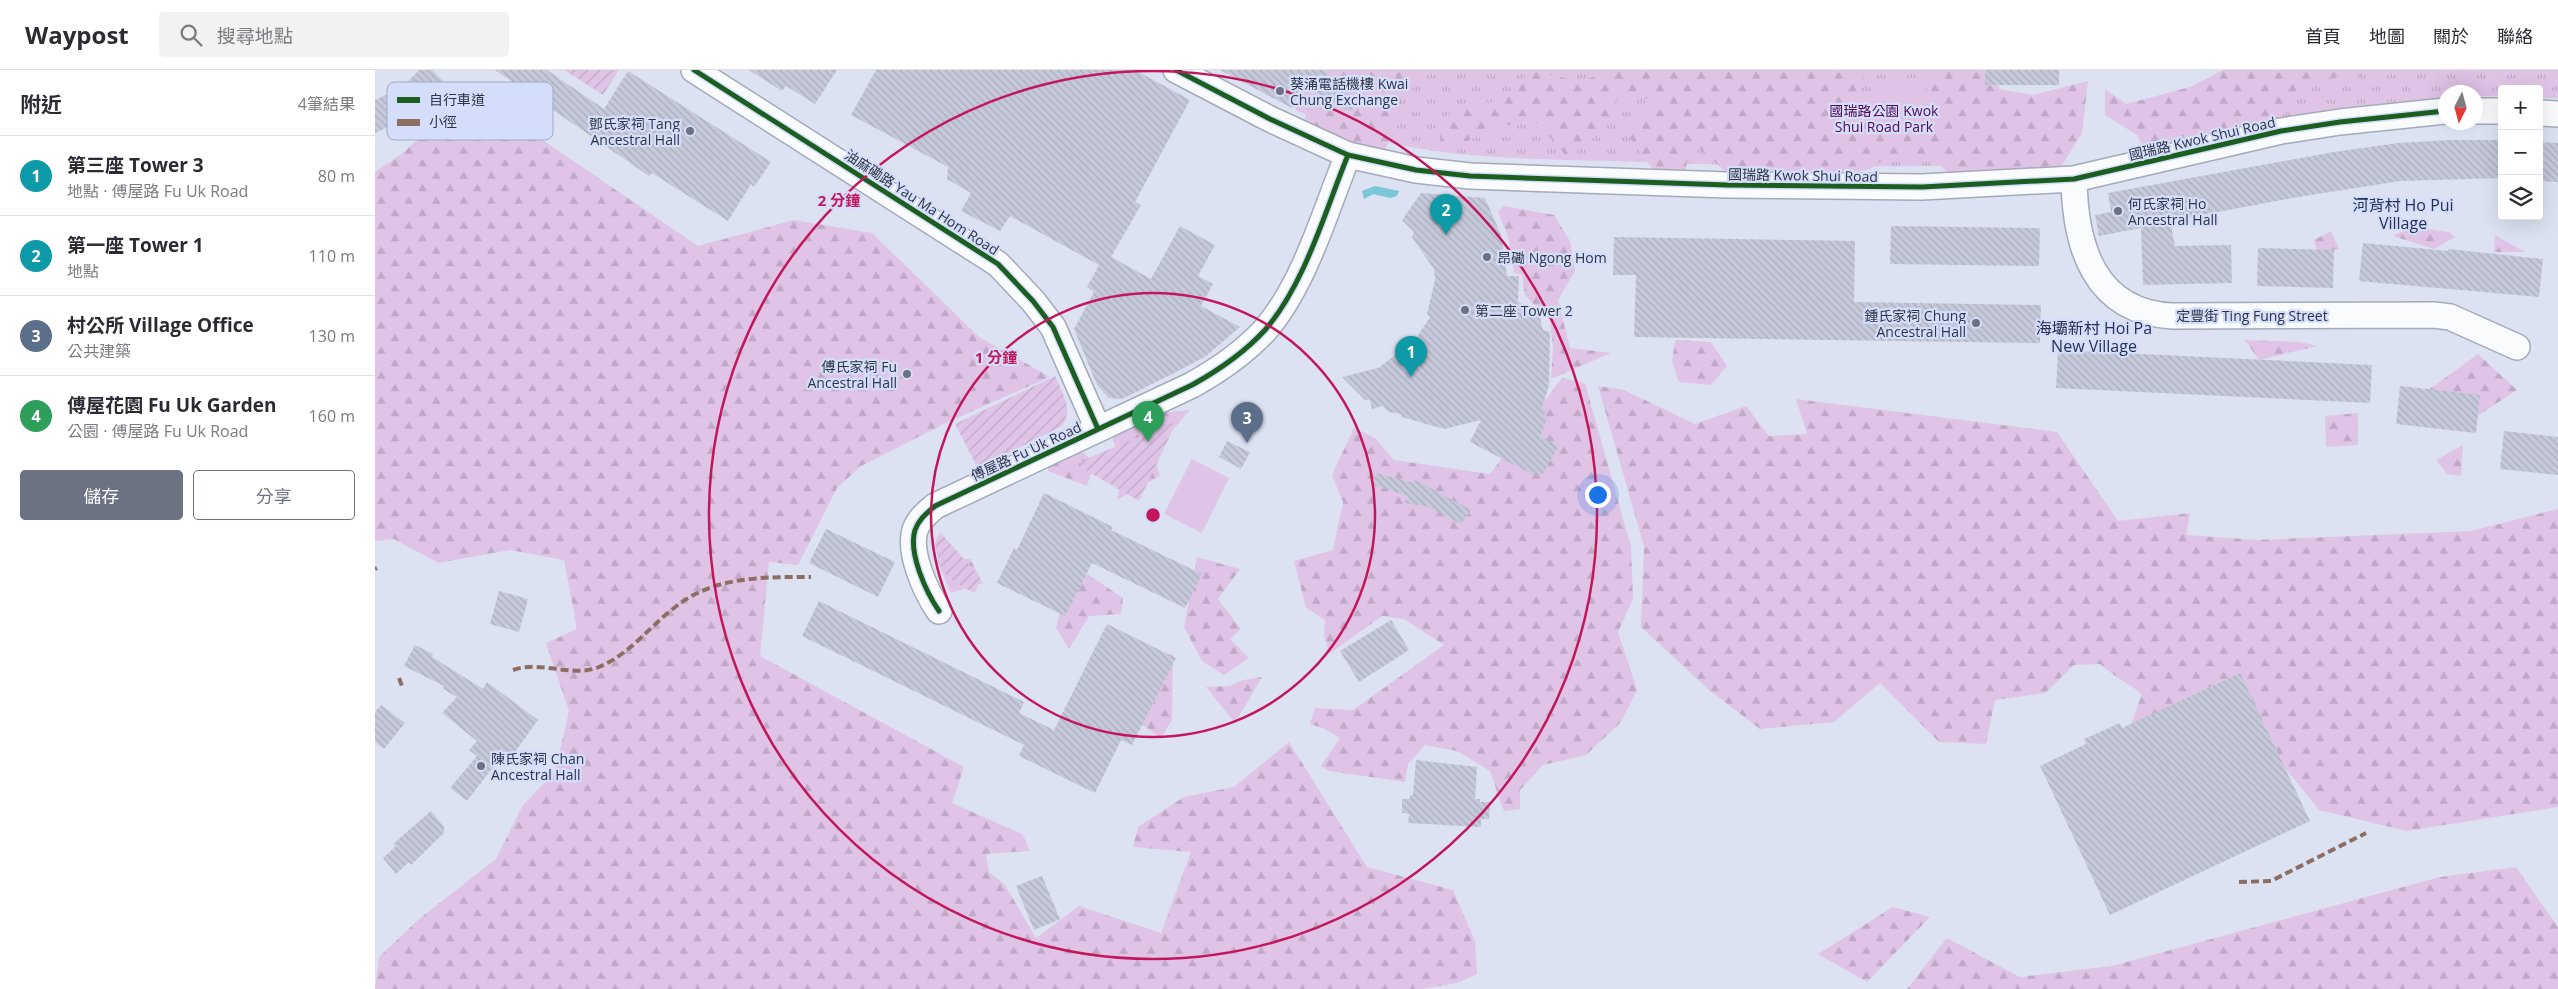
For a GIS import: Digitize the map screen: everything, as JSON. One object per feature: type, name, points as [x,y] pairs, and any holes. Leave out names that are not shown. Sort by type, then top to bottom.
[{"type":"street","name":"油麻磡路 Yau Ma Hom Road","points":[[695,70],[998,264],[1033,301],[1053,327],[1098,429]]},
{"type":"street","name":"國瑞路 Kwok Shui Road","points":[[1176,70],[1270,119],[1347,155],[1416,170],[1470,176],[1717,185],[1922,187],[2074,179],[2281,131],[2340,122],[2438,112]]},
{"type":"street","points":[[2483,111],[2498,111]]},
{"type":"street","points":[[2543,113],[2558,114]]},
{"type":"street","name":"傅屋路 Fu Uk Road","points":[[939,611],[929,597],[918,564],[915,530],[923,516],[935,506],[1192,385],[1219,370],[1265,330],[1282,306],[1297,279],[1347,155]]},
{"type":"street","name":"定豐街 Ting Fung Street","points":[[2074,179],[2075,208],[2082,241],[2092,270],[2106,290],[2125,303],[2157,315],[2172,316],[2434,315],[2449,317],[2517,347]]},
{"type":"green space","points":[[564,70],[619,70],[603,95]]},
{"type":"green space","name":"國瑞路公園 Kwok Shui Road Park","points":[[1314,70],[1973,70],[1981,165],[1725,165],[1504,158],[1436,151],[1403,146],[1360,135],[1332,126],[1295,110]]},
{"type":"green space","points":[[1315,70],[1402,70],[1411,75],[1384,154],[1305,124],[1307,99]]},
{"type":"green space","name":"國瑞路公園 Kwok Shui Road Park","points":[[1528,70],[1579,81],[1620,70],[1865,70],[1855,116],[1914,126],[1927,98],[1925,70],[1997,70],[1999,89],[2033,95],[2088,81],[2082,133],[2045,192],[1965,195],[1936,159],[1882,160],[1871,169],[1828,178],[1730,175],[1691,142],[1684,178],[1660,179],[1627,134],[1653,100],[1620,93],[1605,128],[1568,158],[1537,123],[1505,125],[1441,152],[1439,118],[1516,94]]},
{"type":"green space","points":[[2223,70],[2359,70],[2361,76],[2306,79],[2276,125],[2146,152],[2137,135],[2105,115],[2105,89],[2126,104],[2190,87]]},
{"type":"green space","points":[[2265,70],[2558,70],[2558,98],[2543,98],[2543,85],[2498,85],[2498,96],[2483,96],[2483,85],[2438,85],[2438,98],[2338,108],[2269,120]]},
{"type":"green space","points":[[1925,78],[1925,104],[1875,104],[1875,79]]},
{"type":"green space","points":[[417,140],[542,140],[698,246],[794,220],[872,233],[979,337],[1050,377],[950,421],[861,466],[837,488],[798,565],[769,562],[760,656],[964,767],[952,803],[1022,834],[1030,851],[986,854],[989,872],[1005,885],[1036,938],[1079,906],[1161,933],[1191,852],[1133,847],[1138,827],[1184,797],[1234,787],[1289,742],[1367,867],[1453,890],[1475,941],[1477,974],[1457,983],[1422,989],[375,989],[379,957],[419,919],[496,859],[523,805],[555,772],[569,711],[546,643],[577,629],[564,560],[510,550],[438,563],[394,539],[375,541],[375,172],[403,153]]},
{"type":"green space","points":[[1504,206],[1554,215],[1570,241],[1575,271],[1558,300],[1570,348],[1611,353],[1551,379],[1553,347],[1550,321],[1525,295],[1522,275],[1514,273],[1509,240],[1498,211]]},
{"type":"green space","points":[[2411,227],[2449,232],[2455,237],[2434,249],[2393,236]]},
{"type":"green space","points":[[2331,231],[2339,249],[2317,252],[2314,240]]},
{"type":"green space","points":[[2495,235],[2525,252],[2494,252]]},
{"type":"green space","points":[[1675,340],[1711,342],[1727,366],[1711,385],[1679,382],[1672,362]]},
{"type":"green space","points":[[2245,340],[2300,342],[2317,346],[2259,360]]},
{"type":"green space","points":[[2478,354],[2517,390],[2468,422],[2424,393]]},
{"type":"green space","points":[[1055,376],[1067,407],[1067,414],[1062,426],[978,469],[955,424]]},
{"type":"green space","points":[[1562,378],[1585,383],[1631,547],[1633,599],[1618,632],[1637,690],[1621,722],[1586,755],[1543,765],[1520,790],[1520,809],[1504,811],[1490,771],[1457,751],[1425,745],[1408,764],[1405,782],[1329,771],[1321,766],[1340,738],[1323,728],[1310,724],[1315,708],[1353,710],[1444,645],[1404,619],[1382,616],[1329,654],[1324,634],[1325,620],[1306,608],[1294,561],[1333,550],[1343,502],[1332,475],[1354,428],[1375,438],[1394,460],[1490,474]]},
{"type":"green space","points":[[1598,386],[1624,390],[1695,424],[1746,406],[1769,436],[1807,434],[1796,399],[2057,432],[2118,521],[2190,513],[2186,535],[2257,540],[2471,531],[2558,509],[2558,807],[2407,831],[2319,810],[2227,696],[2125,742],[2142,694],[2100,664],[2074,665],[2045,693],[1995,700],[1986,744],[1939,742],[1880,683],[1834,722],[1760,729],[1709,690],[1641,627],[1644,546]]},
{"type":"green space","points":[[1190,410],[1153,451],[1160,476],[1117,500],[1122,475],[1112,434],[1160,413]]},
{"type":"green space","points":[[2358,413],[2358,445],[2326,447],[2325,416]]},
{"type":"green space","points":[[1177,421],[1139,501],[1082,468],[1079,462]]},
{"type":"green space","points":[[2463,445],[2461,476],[2447,474],[2436,460]]},
{"type":"green space","points":[[1077,448],[1095,462],[1087,486],[1048,471],[1049,459]]},
{"type":"green space","points":[[1192,459],[1229,478],[1202,533],[1164,514]]},
{"type":"green space","points":[[940,532],[980,577],[975,593],[952,580],[942,569],[935,543]]},
{"type":"green space","points":[[1197,557],[1240,569],[1218,599],[1241,629],[1230,639],[1249,658],[1224,675],[1202,661],[1184,627]]},
{"type":"green space","points":[[936,559],[970,559],[983,583],[951,593]]},
{"type":"green space","points":[[1078,568],[1123,598],[1121,614],[1089,616],[1069,649],[1056,628],[1065,594]]},
{"type":"green space","points":[[1146,648],[1173,655],[1172,720],[1161,738],[1141,724]]},
{"type":"green space","points":[[1262,677],[1235,723],[1206,687],[1229,686],[1243,680]]},
{"type":"green space","points":[[2516,867],[2558,927],[2558,989],[1907,989],[1947,938],[2020,977],[2112,966],[2440,877]]},
{"type":"green space","points":[[1893,907],[1930,917],[1867,982],[1818,954]]},
{"type":"water","points":[[1375,186],[1399,191],[1397,196],[1390,198],[1373,194],[1364,199],[1362,191]]},
{"type":"building","points":[[419,70],[432,70],[444,82],[408,82]]},
{"type":"building","points":[[495,70],[547,70],[604,109],[628,71],[771,162],[754,187],[751,184],[728,221],[652,173],[649,176],[553,110],[553,82],[512,82]]},
{"type":"building","points":[[749,70],[837,70],[815,104],[786,86],[782,91]]},
{"type":"building","points":[[876,70],[1135,70],[1190,100],[1135,202],[1141,205],[1111,257],[1151,279],[1180,226],[1215,245],[1198,276],[1213,284],[1201,306],[1240,327],[1206,356],[1122,399],[1109,398],[1097,385],[1074,329],[1094,292],[1087,287],[1099,265],[1010,216],[1000,231],[961,211],[971,193],[947,179],[948,167],[851,115]]},
{"type":"building","name":"葵涌電話機樓 Kwai Chung Exchange","points":[[1220,70],[1322,70],[1342,83],[1339,89],[1358,100],[1350,112],[1303,85],[1292,108]]},
{"type":"building","points":[[1985,70],[2059,70],[2059,85],[1985,85]]},
{"type":"building","points":[[387,94],[387,128],[375,133],[375,100]]},
{"type":"building","points":[[2498,140],[2498,178],[2400,181],[2292,198],[2170,221],[2175,246],[2231,245],[2232,283],[2143,285],[2141,228],[2099,236],[2095,215],[2111,212],[2108,193],[2334,152],[2398,143]]},
{"type":"building","points":[[2543,142],[2558,143],[2558,182],[2543,181]]},
{"type":"building","points":[[1421,193],[1485,198],[1501,235],[1507,276],[1519,276],[1518,302],[1533,309],[1540,318],[1543,330],[1550,332],[1549,385],[1542,408],[1547,410],[1543,417],[1547,419],[1540,436],[1559,445],[1543,474],[1535,472],[1534,475],[1470,442],[1481,420],[1444,429],[1402,417],[1401,414],[1389,412],[1382,406],[1372,409],[1370,400],[1365,400],[1342,377],[1378,368],[1405,348],[1409,349],[1430,317],[1427,314],[1435,280],[1434,269],[1412,237],[1414,232],[1402,220]]},
{"type":"building","points":[[1891,226],[2040,228],[2039,266],[1890,264]]},
{"type":"building","points":[[1614,237],[1855,241],[1854,302],[2041,305],[2040,343],[1634,337],[1636,275],[1613,275]]},
{"type":"building","points":[[2363,243],[2448,251],[2448,249],[2543,259],[2539,297],[2359,281]]},
{"type":"building","points":[[2258,248],[2334,250],[2333,288],[2257,286]]},
{"type":"building","points":[[2058,350],[2372,365],[2370,403],[2056,388]]},
{"type":"building","points":[[2400,386],[2480,395],[2476,433],[2396,424]]},
{"type":"building","points":[[2504,431],[2558,437],[2558,475],[2500,469]]},
{"type":"building","points":[[1227,441],[1250,452],[1241,469],[1219,457]]},
{"type":"building","points":[[1376,473],[1414,483],[1415,480],[1471,510],[1461,524],[1429,507],[1404,503],[1408,496],[1373,485]]},
{"type":"building","points":[[1044,493],[1113,527],[1111,530],[1202,574],[1185,608],[1092,563],[1065,616],[997,583],[1014,548],[1017,550]]},
{"type":"building","points":[[826,529],[895,562],[878,597],[809,563]]},
{"type":"building","points":[[499,591],[528,599],[519,632],[490,624]]},
{"type":"building","points":[[819,601],[1024,702],[1019,713],[1054,730],[1107,624],[1176,658],[1132,745],[1121,740],[1095,793],[1019,756],[1024,745],[802,636]]},
{"type":"building","points":[[1391,620],[1409,650],[1359,682],[1340,651]]},
{"type":"building","points":[[415,645],[433,654],[432,657],[483,689],[487,682],[538,720],[507,763],[500,758],[467,801],[450,788],[477,756],[469,750],[477,741],[442,713],[457,697],[443,689],[444,686],[404,666]]},
{"type":"building","points":[[2240,673],[2310,821],[2110,915],[2040,766],[2086,744],[2084,739],[2120,723],[2122,728]]},
{"type":"building","points":[[381,705],[405,723],[384,749],[375,742],[375,712]]},
{"type":"building","points":[[1416,760],[1477,767],[1475,799],[1480,799],[1480,802],[1490,802],[1489,819],[1481,819],[1481,827],[1408,823],[1409,814],[1402,813],[1402,799],[1410,799],[1410,795],[1413,795]]},
{"type":"building","points":[[431,811],[444,827],[444,833],[411,865],[409,862],[396,874],[383,858],[396,846],[393,844]]},
{"type":"building","points":[[1042,876],[1060,919],[1034,930],[1016,886]]},
{"type":"marked path","points":[[513,670],[523,667],[534,667],[578,671],[599,667],[620,655],[689,597],[705,590],[722,584],[757,578],[811,577]]},
{"type":"marked path","points":[[399,678],[402,686]]},
{"type":"marked path","points":[[2239,882],[2271,881],[2366,833]]},
{"type":"cycle path","points":[[694,70],[998,264],[1033,301],[1053,327],[1098,429]]},
{"type":"cycle path","points":[[1176,70],[1270,119],[1348,155],[1416,170],[1470,176],[1727,185],[1922,187],[2074,179],[2281,131],[2340,122],[2438,112]]},
{"type":"cycle path","points":[[939,611],[919,572],[914,550],[913,539],[915,530],[923,516],[935,506],[1192,385],[1240,354],[1265,330],[1292,291],[1313,246],[1348,155]]},
{"type":"place","name":"葵涌電話機樓 Kwai Chung Exchange","points":[[1280,91]]},
{"type":"place","name":"鄧氏家祠 Tang Ancestral Hall","points":[[690,131]]},
{"type":"place","name":"何氏家祠 Ho Ancestral Hall","points":[[2118,211]]},
{"type":"place","name":"第一座 Tower 1","points":[[1446,235]]},
{"type":"place","name":"昂磡 Ngong Hom","points":[[1487,257]]},
{"type":"place","name":"第二座 Tower 2","points":[[1465,310]]},
{"type":"place","name":"鍾氏家祠 Chung Ancestral Hall","points":[[1976,323]]},
{"type":"place","name":"傅氏家祠 Fu Ancestral Hall","points":[[907,374]]},
{"type":"place","name":"第三座 Tower 3","points":[[1411,377]]},
{"type":"place","name":"傅屋花園 Fu Uk Garden","points":[[1148,442]]},
{"type":"place","name":"村公所 Village Office","points":[[1247,443]]},
{"type":"place","name":"陳氏家祠 Chan Ancestral Hall","points":[[481,766]]},
{"type":"district","name":"河背村 Ho Pui Village","points":[[2403,214]]},
{"type":"district","name":"海壩新村 Hoi Pa New Village","points":[[2094,337]]}]
